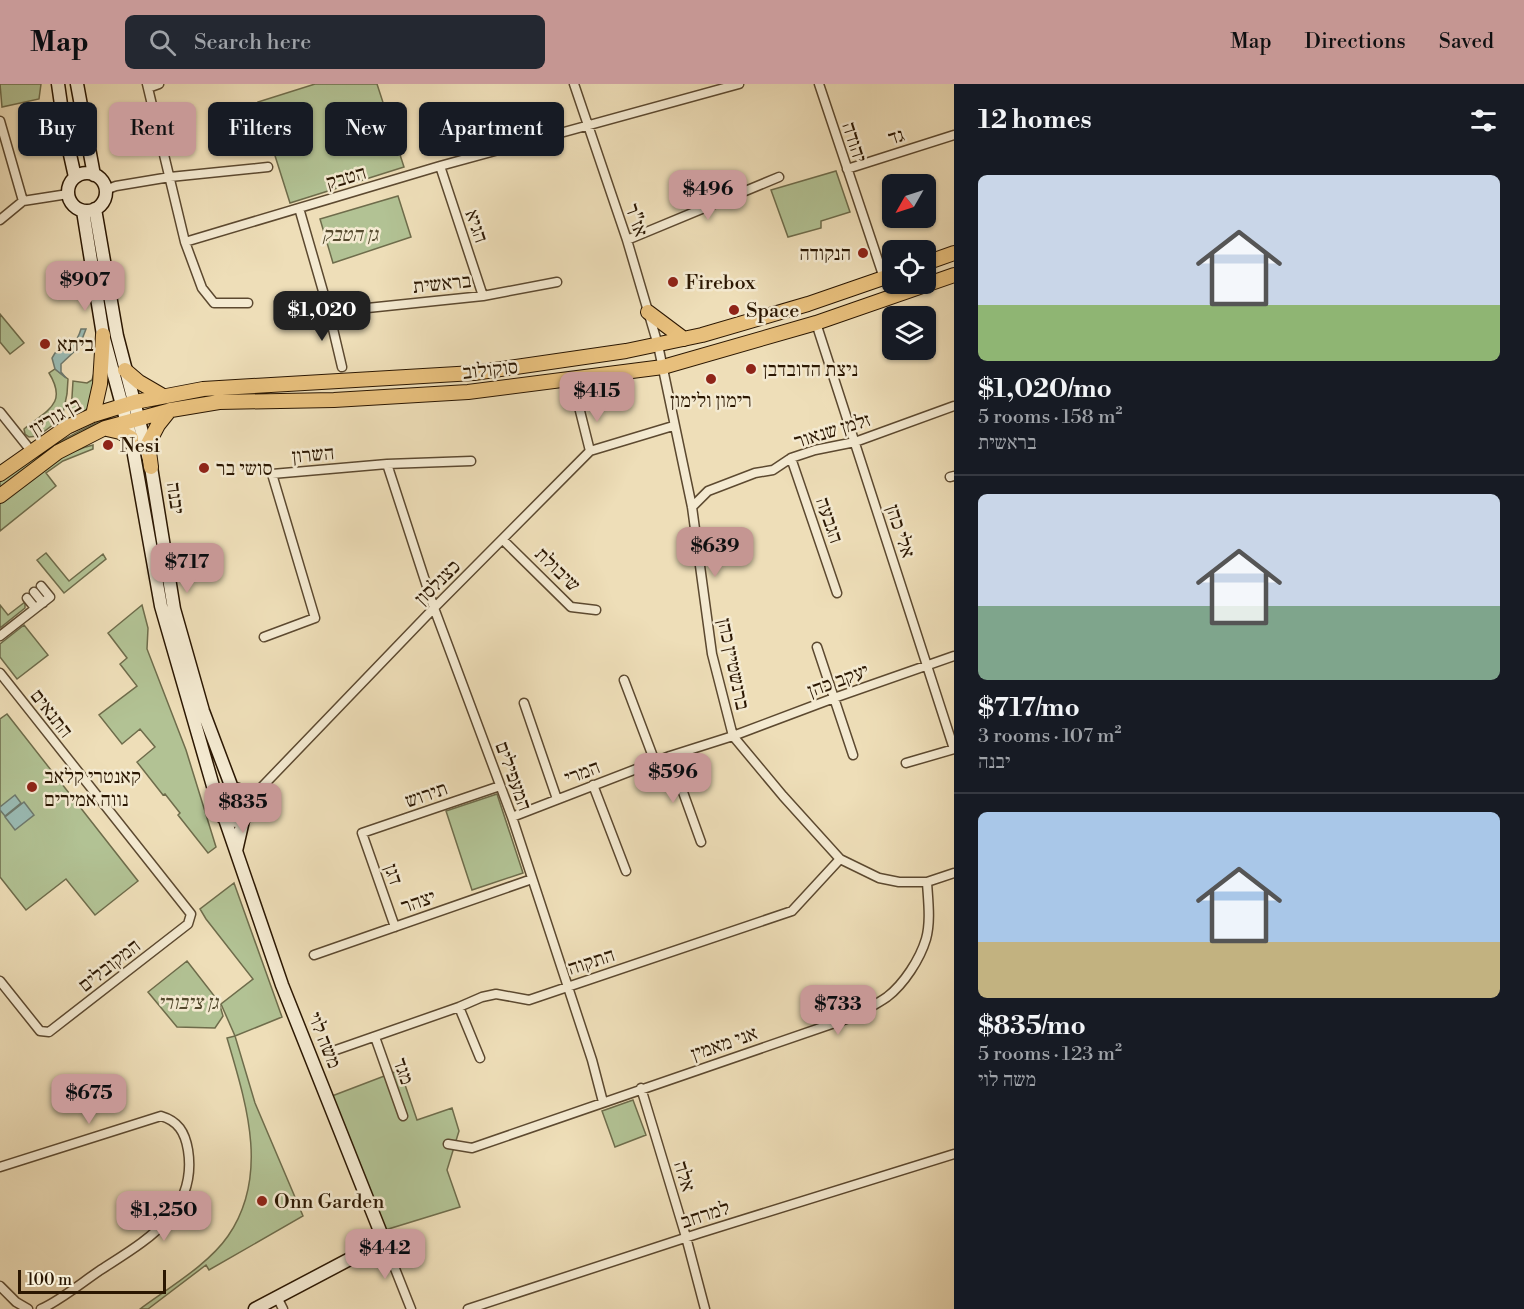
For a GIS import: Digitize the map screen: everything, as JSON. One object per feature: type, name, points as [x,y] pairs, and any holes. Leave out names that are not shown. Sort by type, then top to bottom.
[{"type":"main road","points":[[936,259],[954,253]]},
{"type":"main road","name":"סוקולוב","points":[[133,420],[171,410],[219,402],[334,400],[468,392],[663,367],[816,323],[954,275]]},
{"type":"main road","name":"סוקולוב","points":[[135,402],[203,389],[474,373],[626,351],[684,339],[808,304],[882,278]]},
{"type":"main road","points":[[648,312],[684,339]]},
{"type":"main road","points":[[93,415],[100,384],[103,335]]},
{"type":"main road","points":[[125,370],[139,382],[164,396]]},
{"type":"main road","name":"בן גוריון","points":[[0,474],[67,427],[93,415],[135,402]]},
{"type":"main road","points":[[152,467],[148,444],[158,425],[171,410]]},
{"type":"main road","name":"בן גוריון","points":[[0,496],[58,452],[105,428],[133,420]]},
{"type":"main road","points":[[105,428],[131,438]]},
{"type":"street","points":[[58,84],[75,177]]},
{"type":"street","points":[[77,84],[94,175]]},
{"type":"street","points":[[159,84],[147,86],[185,242],[202,288],[214,303],[248,303]]},
{"type":"street","name":"אז\"ר","points":[[574,84],[627,240],[663,367]]},
{"type":"street","name":"הטבק","points":[[185,242],[440,166],[739,84]]},
{"type":"street","name":"יהודה","points":[[819,84],[882,260]]},
{"type":"street","points":[[0,121],[23,201]]},
{"type":"street","name":"גד","points":[[848,169],[954,135]]},
{"type":"street","points":[[105,190],[170,177],[268,166]]},
{"type":"street","name":"הגיא","points":[[440,166],[483,296]]},
{"type":"street","points":[[81,174],[94,175],[99,178],[105,190],[103,201],[89,210],[73,205],[68,194],[71,182],[81,174]]},
{"type":"street","points":[[627,240],[779,177]]},
{"type":"street","points":[[0,220],[23,201],[68,194]]},
{"type":"street","points":[[299,208],[329,312],[342,367]]},
{"type":"street","points":[[89,210],[103,335],[122,406],[133,420],[131,438],[161,606],[217,800],[218,811],[225,819],[235,820],[244,816]]},
{"type":"street","name":"יבנה","points":[[89,210],[125,370],[135,402],[133,420],[152,467],[174,609],[203,711],[232,788]]},
{"type":"street","name":"בראשית","points":[[329,312],[483,296],[557,282]]},
{"type":"street","name":"אלי כהן","points":[[816,323],[954,749],[906,763]]},
{"type":"street","name":"ברנשטיין כהן","points":[[663,367],[673,426],[692,507],[712,654],[733,736],[840,859]]},
{"type":"street","points":[[578,403],[590,450]]},
{"type":"street","name":"זלמן שנאור","points":[[692,507],[708,491],[755,473],[773,470],[791,458],[815,450],[855,442],[954,406]]},
{"type":"street","points":[[0,412],[32,452]]},
{"type":"street","name":"כצנלסון","points":[[246,796],[257,792],[590,450],[673,426]]},
{"type":"street","name":"הגבעה","points":[[791,458],[837,592]]},
{"type":"street","name":"השרון","points":[[264,637],[315,618],[272,474],[387,464],[471,461]]},
{"type":"street","name":"המעפילים","points":[[387,464],[434,608],[512,817],[592,1060],[603,1102]]},
{"type":"street","name":"שיבולת","points":[[503,540],[571,606],[596,610]]},
{"type":"street","points":[[0,636],[39,606],[50,597],[34,592],[39,606]]},
{"type":"street","points":[[817,647],[853,755]]},
{"type":"street","name":"יעקב כהן","points":[[733,736],[954,656]]},
{"type":"street","name":"התנאים","points":[[0,673],[191,914]]},
{"type":"street","points":[[624,680],[655,762]]},
{"type":"street","points":[[524,703],[557,799]]},
{"type":"street","name":"המרי","points":[[512,817],[670,756],[733,736]]},
{"type":"street","points":[[670,756],[701,842]]},
{"type":"street","points":[[594,785],[626,871]]},
{"type":"street","name":"תירוש","points":[[362,833],[500,786]]},
{"type":"street","points":[[217,800],[223,792],[232,788],[246,796],[249,806],[244,816],[236,852]]},
{"type":"street","name":"משה לוי","points":[[225,819],[282,984],[384,1241]]},
{"type":"street","name":"דגן","points":[[362,833],[395,927]]},
{"type":"street","points":[[840,859],[879,879],[899,882],[927,882],[954,873]]},
{"type":"street","name":"התקוה","points":[[333,1051],[482,997],[496,994],[529,1000],[792,911],[840,859]]},
{"type":"street","name":"יצהר","points":[[314,954],[532,879]]},
{"type":"street","name":"אני מאמין","points":[[448,1144],[472,1148],[855,1016],[887,996],[905,977],[926,939],[927,882]]},
{"type":"street","name":"המקובלים","points":[[0,981],[40,1030],[49,1032],[188,924],[191,914]]},
{"type":"street","points":[[459,1007],[480,1058]]},
{"type":"street","name":"מגד","points":[[375,1037],[403,1116]]},
{"type":"street","name":"אלה","points":[[641,1088],[687,1237],[705,1309]]},
{"type":"street","points":[[0,1167],[154,1117],[161,1116],[176,1122],[183,1133],[190,1165],[187,1189],[167,1221],[147,1239],[41,1309]]},
{"type":"street","name":"למרחב","points":[[468,1309],[687,1237],[954,1154]]},
{"type":"street","points":[[255,1309],[384,1241],[411,1309]]},
{"type":"street","points":[[0,1286],[16,1302],[28,1309]]},
{"type":"street","points":[[277,1297],[283,1309]]},
{"type":"green space","points":[[0,84],[41,84],[39,99],[2,107]]},
{"type":"green space","points":[[315,84],[377,84],[383,102],[325,102],[325,156],[400,156],[404,167],[290,203],[275,156],[313,156],[313,102],[258,102]]},
{"type":"green space","points":[[836,171],[850,212],[821,221],[821,228],[788,237],[771,190]]},
{"type":"green space","name":"גן הטבק","points":[[398,196],[411,237],[333,263],[320,219]]},
{"type":"green space","points":[[0,314],[24,343],[10,354],[0,342]]},
{"type":"green space","points":[[55,369],[68,379],[62,418],[38,436],[29,437],[25,434],[24,429],[47,411],[56,399],[54,384],[49,373]]},
{"type":"green space","points":[[94,373],[94,394],[90,405],[81,413],[73,415],[71,413],[73,381],[87,383],[92,380]]},
{"type":"green space","points":[[110,417],[110,420],[93,426],[51,449],[0,490],[0,482],[40,454],[66,438]]},
{"type":"green space","points":[[93,445],[93,449],[63,461],[46,473],[56,486],[0,531],[0,503],[56,461]]},
{"type":"green space","points":[[46,553],[69,581],[103,554],[106,559],[64,593],[37,560]]},
{"type":"green space","points":[[25,602],[25,608],[0,628],[0,605],[8,615]]},
{"type":"green space","points":[[142,605],[148,628],[147,649],[186,750],[216,847],[208,853],[178,815],[180,813],[137,762],[155,747],[140,729],[122,744],[99,715],[137,686],[120,664],[127,658],[108,633]]},
{"type":"green space","points":[[24,625],[48,655],[17,679],[0,657],[0,644]]},
{"type":"green space","name":"קאנטרי קלאב נווה אמירים","points":[[7,714],[138,881],[95,915],[66,879],[26,910],[0,877],[0,719]]},
{"type":"green space","points":[[497,794],[523,873],[472,890],[446,811]]},
{"type":"green space","points":[[234,883],[282,1017],[235,1036],[221,1004],[253,979],[200,909]]},
{"type":"green space","name":"גן ציבורי","points":[[187,961],[219,1002],[223,1016],[215,1028],[177,1027],[148,992]]},
{"type":"green space","points":[[235,1036],[255,1103],[303,1216],[209,1270],[206,1265],[148,1309],[140,1309],[210,1257],[228,1236],[241,1213],[248,1188],[251,1164],[247,1113],[227,1038]]},
{"type":"green space","points":[[400,1070],[417,1120],[452,1108],[459,1131],[447,1170],[460,1207],[385,1230],[332,1096]]},
{"type":"green space","points":[[633,1100],[646,1135],[615,1147],[602,1111]]},
{"type":"water","points":[[81,329],[86,329],[79,347],[61,364],[61,372],[66,378],[55,369],[52,358],[55,353],[72,345]]},
{"type":"water","points":[[15,795],[21,803],[5,816],[0,807]]},
{"type":"water","points":[[24,802],[34,815],[15,830],[5,817]]},
{"type":"place","name":"הנקודה","points":[[863,253]]},
{"type":"place","name":"Firebox","points":[[673,282]]},
{"type":"place","name":"Space","points":[[734,310]]},
{"type":"place","name":"ביתא","points":[[45,344]]},
{"type":"place","name":"ניצת הדובדבן","points":[[751,369]]},
{"type":"place","name":"רימון ולימון","points":[[711,379]]},
{"type":"place","name":"Nesi","points":[[108,445]]},
{"type":"place","name":"סושי בר","points":[[204,468]]},
{"type":"place","name":"קאנטרי קלאב נווה אמירים","points":[[32,787]]},
{"type":"place","name":"Onn Garden","points":[[262,1201]]}]
